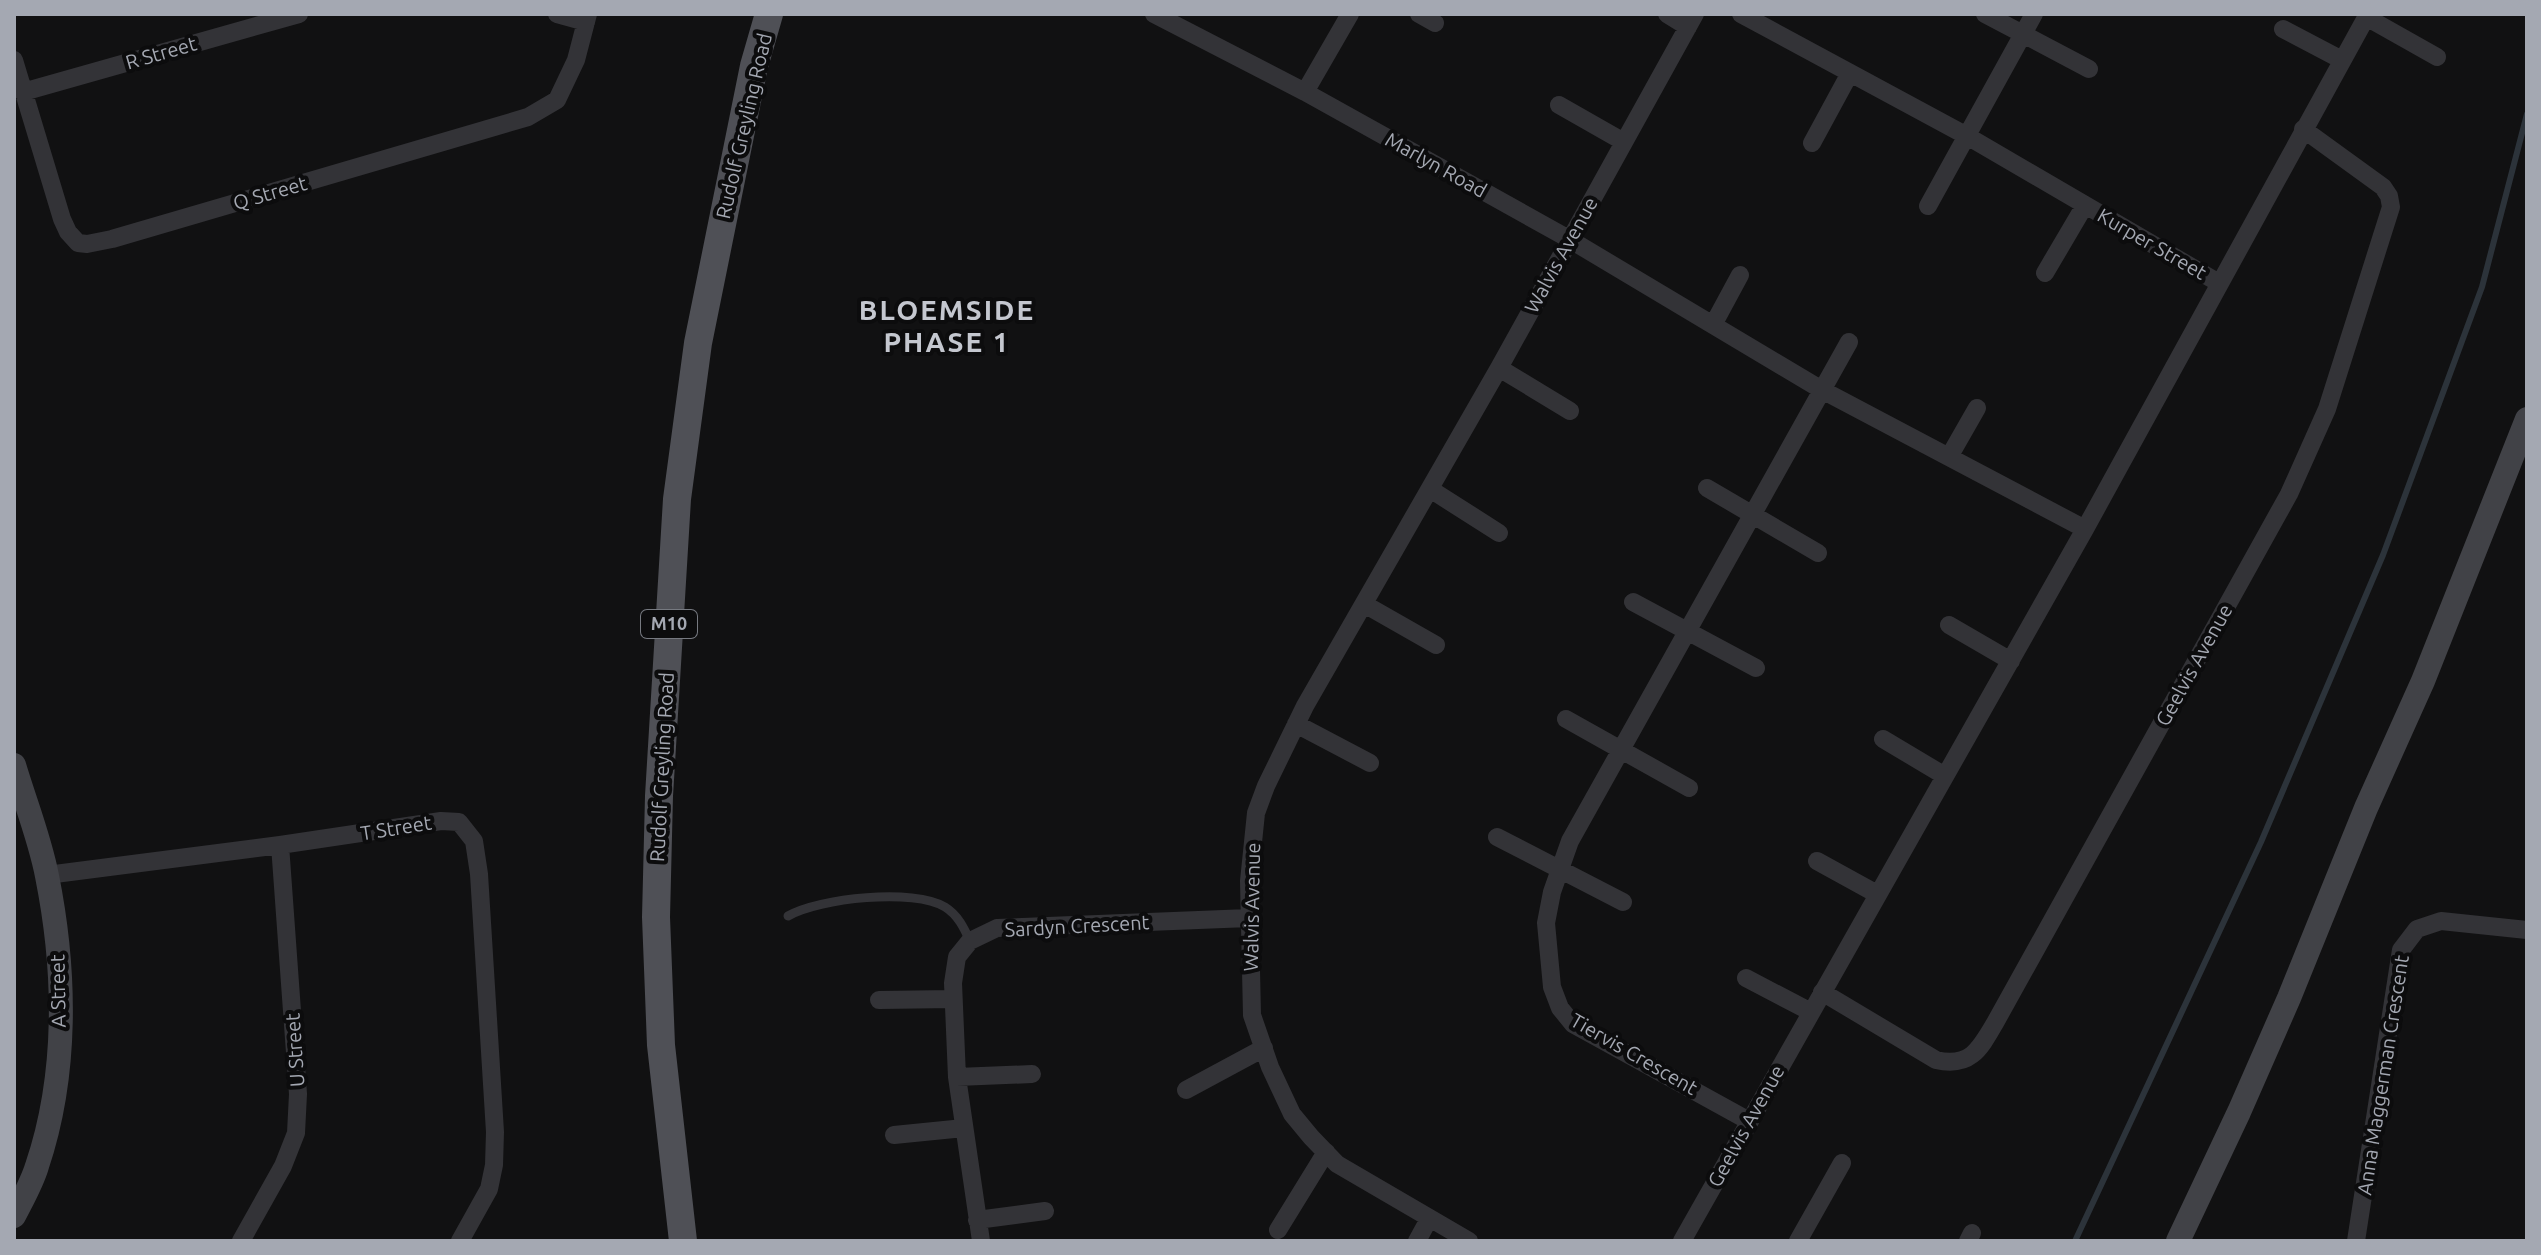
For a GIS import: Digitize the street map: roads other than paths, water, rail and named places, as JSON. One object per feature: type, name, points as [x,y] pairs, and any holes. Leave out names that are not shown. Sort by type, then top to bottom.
[{"type":"main road","name":"Rudolf Greyling Road","points":[[683,1241],[661,1045],[656,917],[659,796],[677,499],[698,343],[754,66],[769,14]]},
{"type":"street","name":"R Street","points":[[23,92],[299,14]]},
{"type":"street","points":[[557,14],[587,18]]},
{"type":"street","name":"Marlyn Road","points":[[1154,14],[1305,92],[1569,239],[1822,390],[2085,529]]},
{"type":"street","points":[[1305,92],[1350,14]]},
{"type":"street","name":"Walvis Avenue","points":[[1469,1241],[1337,1164],[1292,1114],[1252,1015],[1249,918],[1251,850],[1256,813],[1296,724],[1692,20],[1667,14]]},
{"type":"street","name":"Kurper Street","points":[[1741,14],[1967,136],[2219,283]]},
{"type":"street","points":[[1985,14],[2089,69]]},
{"type":"street","points":[[1928,206],[2034,14]]},
{"type":"street","name":"Geelvis Avenue","points":[[1682,1241],[2085,529],[2367,15],[2437,57]]},
{"type":"street","name":"Q Street","points":[[14,60],[62,219],[78,243],[87,244],[528,117],[557,100],[576,60],[587,18]]},
{"type":"street","points":[[2283,29],[2342,60]]},
{"type":"street","points":[[1812,143],[1850,73]]},
{"type":"street","points":[[1559,105],[1624,142]]},
{"type":"street","name":"Geelvis Avenue","points":[[1822,992],[1936,1060],[1950,1063],[1978,1051],[2041,939],[2289,494],[2327,409],[2386,227],[2391,207],[2383,187],[2303,129]]},
{"type":"street","name":"Kurper Street","points":[[2045,273],[2085,205]]},
{"type":"street","points":[[1713,325],[1740,275]]},
{"type":"street","points":[[1822,390],[1849,342]]},
{"type":"street","points":[[1499,368],[1570,411]]},
{"type":"street","name":"Tiervis Crescent","points":[[1749,1121],[1573,1024],[1560,1008],[1552,987],[1546,923],[1552,892],[1570,841],[1822,390]]},
{"type":"street","points":[[1949,457],[1977,408]]},
{"type":"street","points":[[2178,1241],[2289,998],[2366,808],[2423,681],[2527,419]]},
{"type":"street","points":[[1707,488],[1818,553]]},
{"type":"street","points":[[1430,489],[1499,533]]},
{"type":"street","points":[[1633,602],[1756,668]]},
{"type":"street","points":[[1364,604],[1436,645]]},
{"type":"street","points":[[1949,625],[2011,661]]},
{"type":"street","points":[[1566,719],[1689,788]]},
{"type":"street","points":[[1296,724],[1370,763]]},
{"type":"street","points":[[1883,739],[1945,776]]},
{"type":"street","name":"A Street","points":[[14,765],[47,875],[62,987],[50,1117],[37,1168],[14,1216]]},
{"type":"street","name":"T Street","points":[[47,875],[441,821],[459,822],[474,841],[480,889],[495,1132],[494,1165],[489,1189],[460,1241]]},
{"type":"street","points":[[1497,837],[1623,902]]},
{"type":"street","name":"U Street","points":[[241,1241],[283,1166],[296,1133],[298,1094],[280,845]]},
{"type":"street","points":[[1817,861],[1877,894]]},
{"type":"street","name":"Sardyn Crescent","points":[[970,941],[997,928],[1249,918]]},
{"type":"street","name":"Anna Maggerman Crescent","points":[[2356,1241],[2401,950],[2417,929],[2441,921],[2527,930]]},
{"type":"street","points":[[970,941],[957,957],[953,999],[957,1077],[981,1241]]},
{"type":"street","points":[[1746,978],[1811,1012]]},
{"type":"street","points":[[879,1000],[953,999]]},
{"type":"street","points":[[1186,1090],[1264,1048]]},
{"type":"street","points":[[957,1077],[1032,1074]]},
{"type":"street","points":[[894,1135],[964,1128]]},
{"type":"street","points":[[1278,1230],[1326,1152]]},
{"type":"street","points":[[1798,1241],[1842,1163]]},
{"type":"street","points":[[977,1220],[1045,1211]]},
{"type":"street","points":[[1417,1241],[1429,1219]]},
{"type":"lane","points":[[788,916],[812,905],[839,901],[886,897],[927,900],[943,905],[954,914],[970,941]]},
{"type":"waterway","points":[[2075,1241],[2261,842],[2383,555],[2482,287],[2527,114]]},
{"type":"district","name":"BLOEMSIDE PHASE 1","points":[[947,326]]}]
